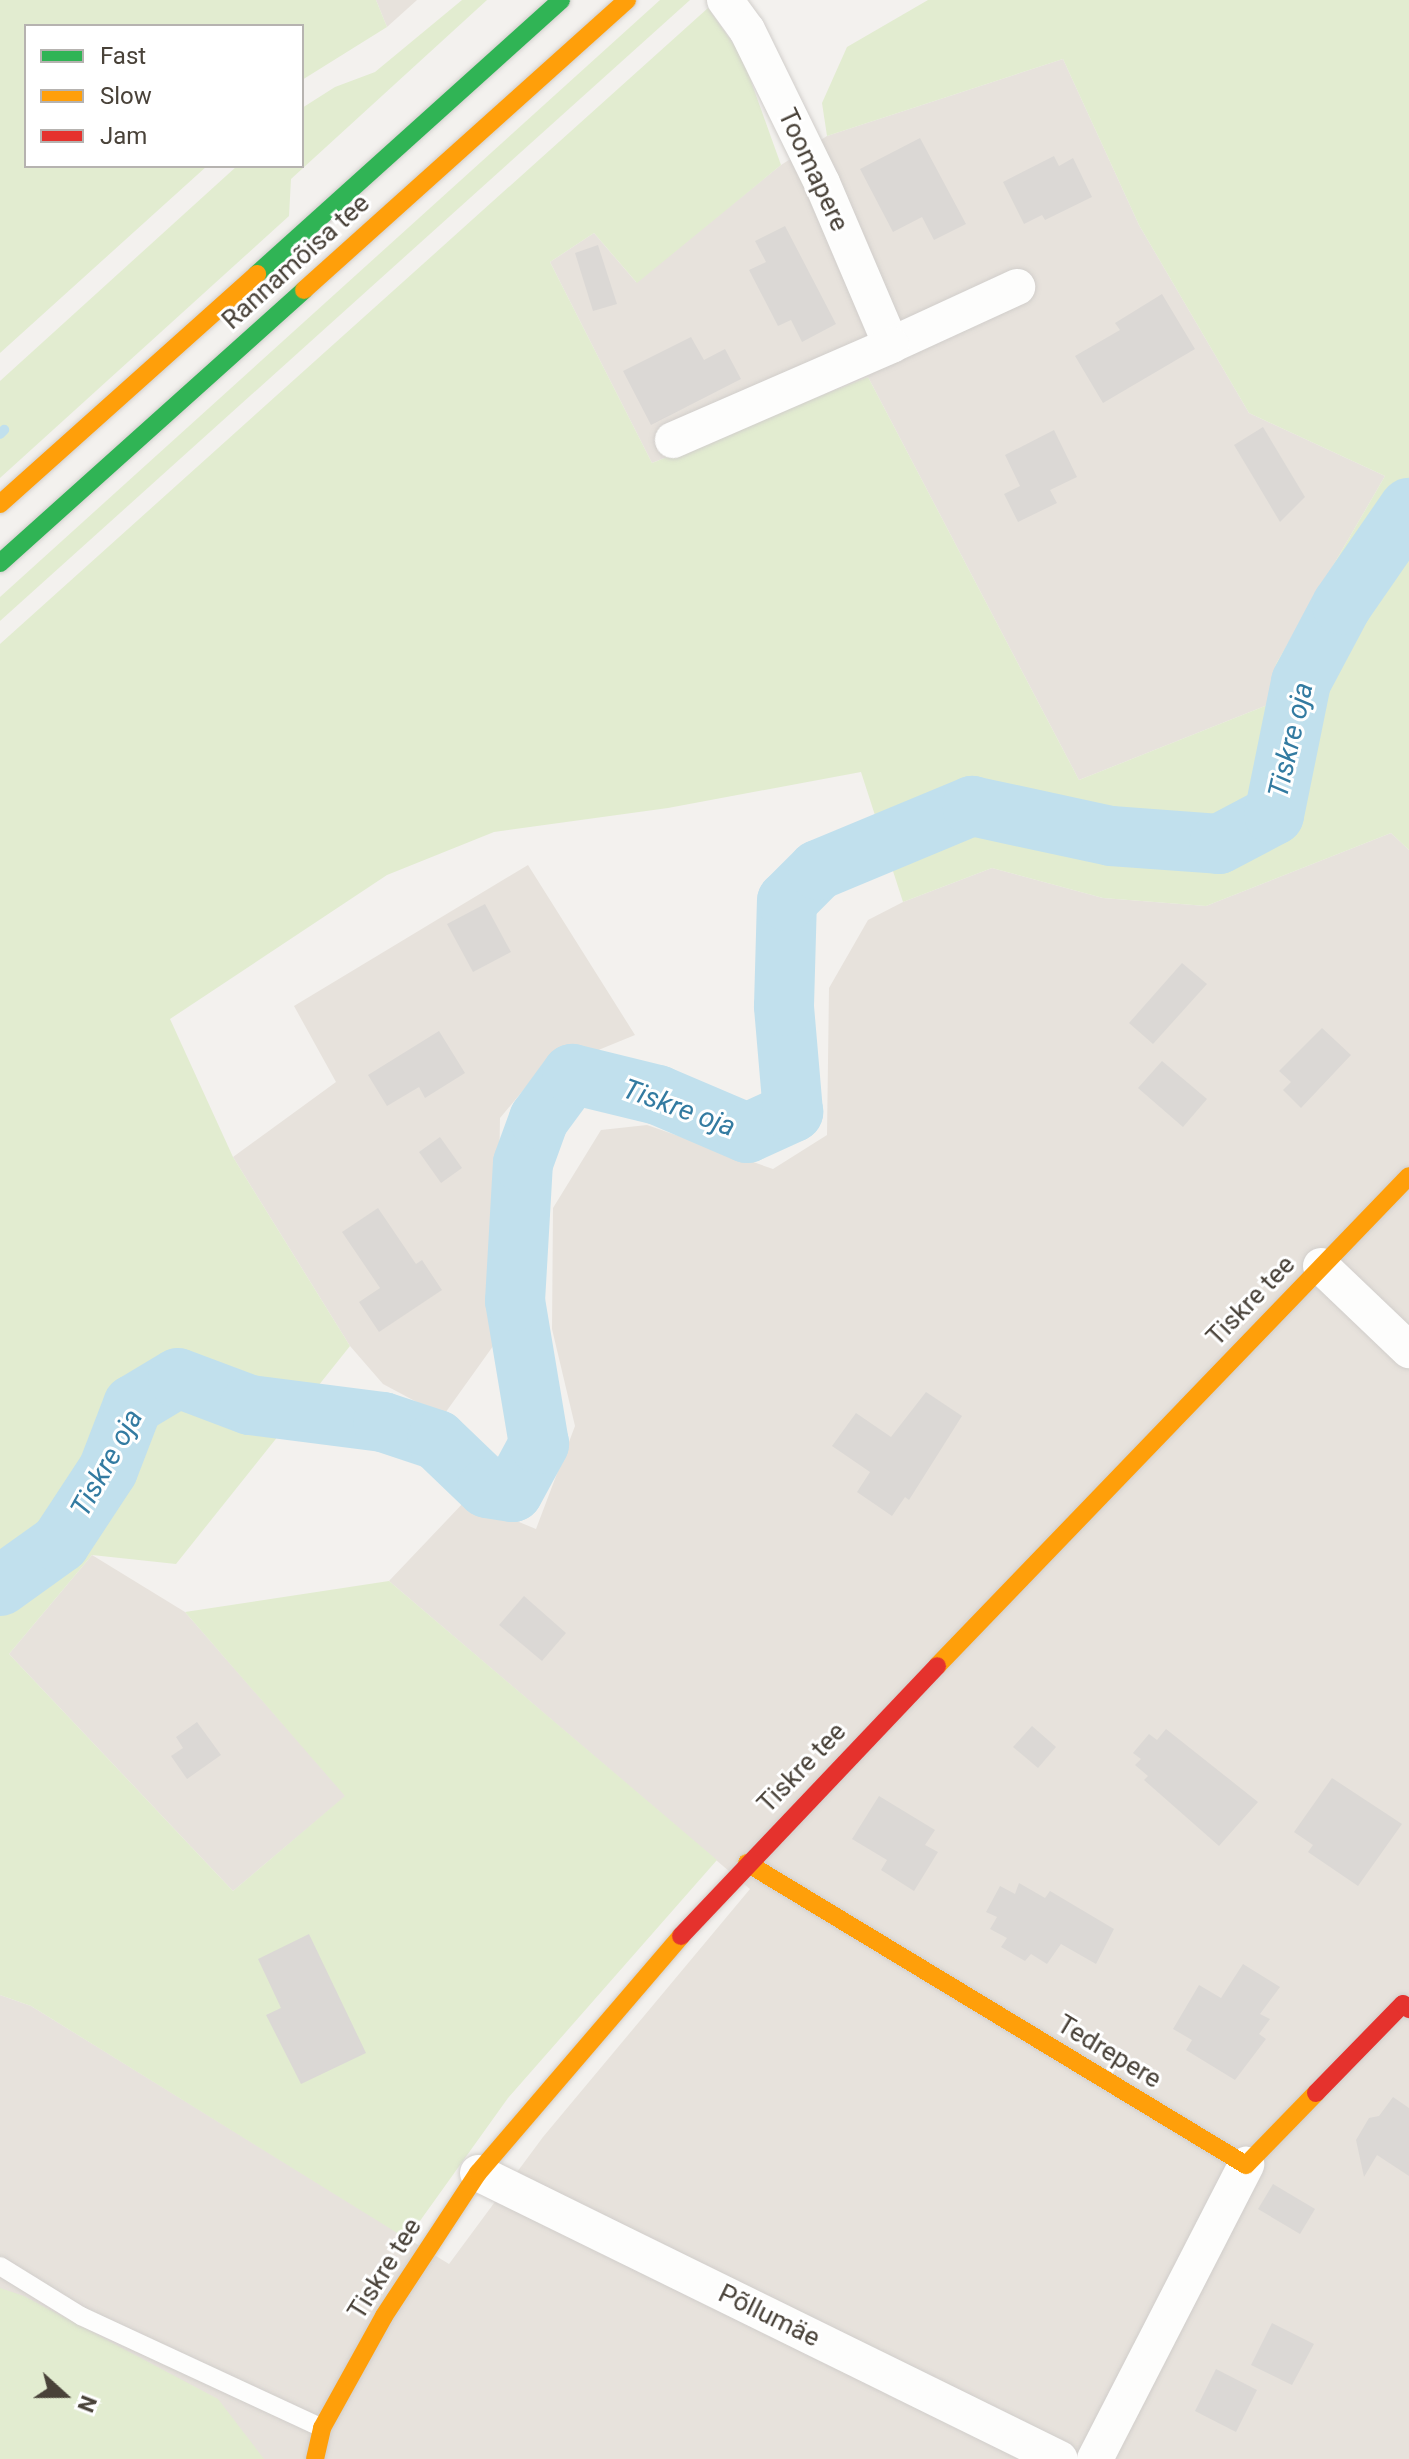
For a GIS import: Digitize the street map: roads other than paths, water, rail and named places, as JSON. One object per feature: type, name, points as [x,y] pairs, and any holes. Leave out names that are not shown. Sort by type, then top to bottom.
[{"type":"street","name":"Rannamõisa tee","points":[[0,504],[561,0]]},
{"type":"street","name":"Rannamõisa tee","points":[[0,563],[627,0]]},
{"type":"street","name":"Toomapere","points":[[725,0],[747,30],[822,183],[891,345]]},
{"type":"street","points":[[673,440],[1017,287]]},
{"type":"street","name":"Tiskre tee","points":[[315,2459],[322,2428],[384,2316],[478,2173],[747,1863],[1409,1176]]},
{"type":"street","points":[[1321,1266],[1409,1350]]},
{"type":"street","name":"Tedrepere","points":[[747,1863],[1246,2165]]},
{"type":"street","points":[[1095,2459],[1246,2165],[1403,2004],[1409,2009]]},
{"type":"street","name":"Põllumäe","points":[[478,2173],[1060,2459]]},
{"type":"lane","points":[[0,2266],[81,2316],[322,2428]]},
{"type":"waterway","points":[[0,434],[4,430]]},
{"type":"waterway","name":"Tiskre oja","points":[[0,1586],[60,1543],[108,1470],[133,1405],[178,1378],[250,1405],[383,1422],[437,1440],[487,1488],[513,1492],[539,1444],[515,1301],[523,1163],[539,1119],[572,1074],[658,1095],[747,1133],[793,1112],[784,1006],[787,901],[818,870],[972,806],[1111,836],[1219,844],[1274,815],[1301,682],[1342,605],[1409,508]]}]
